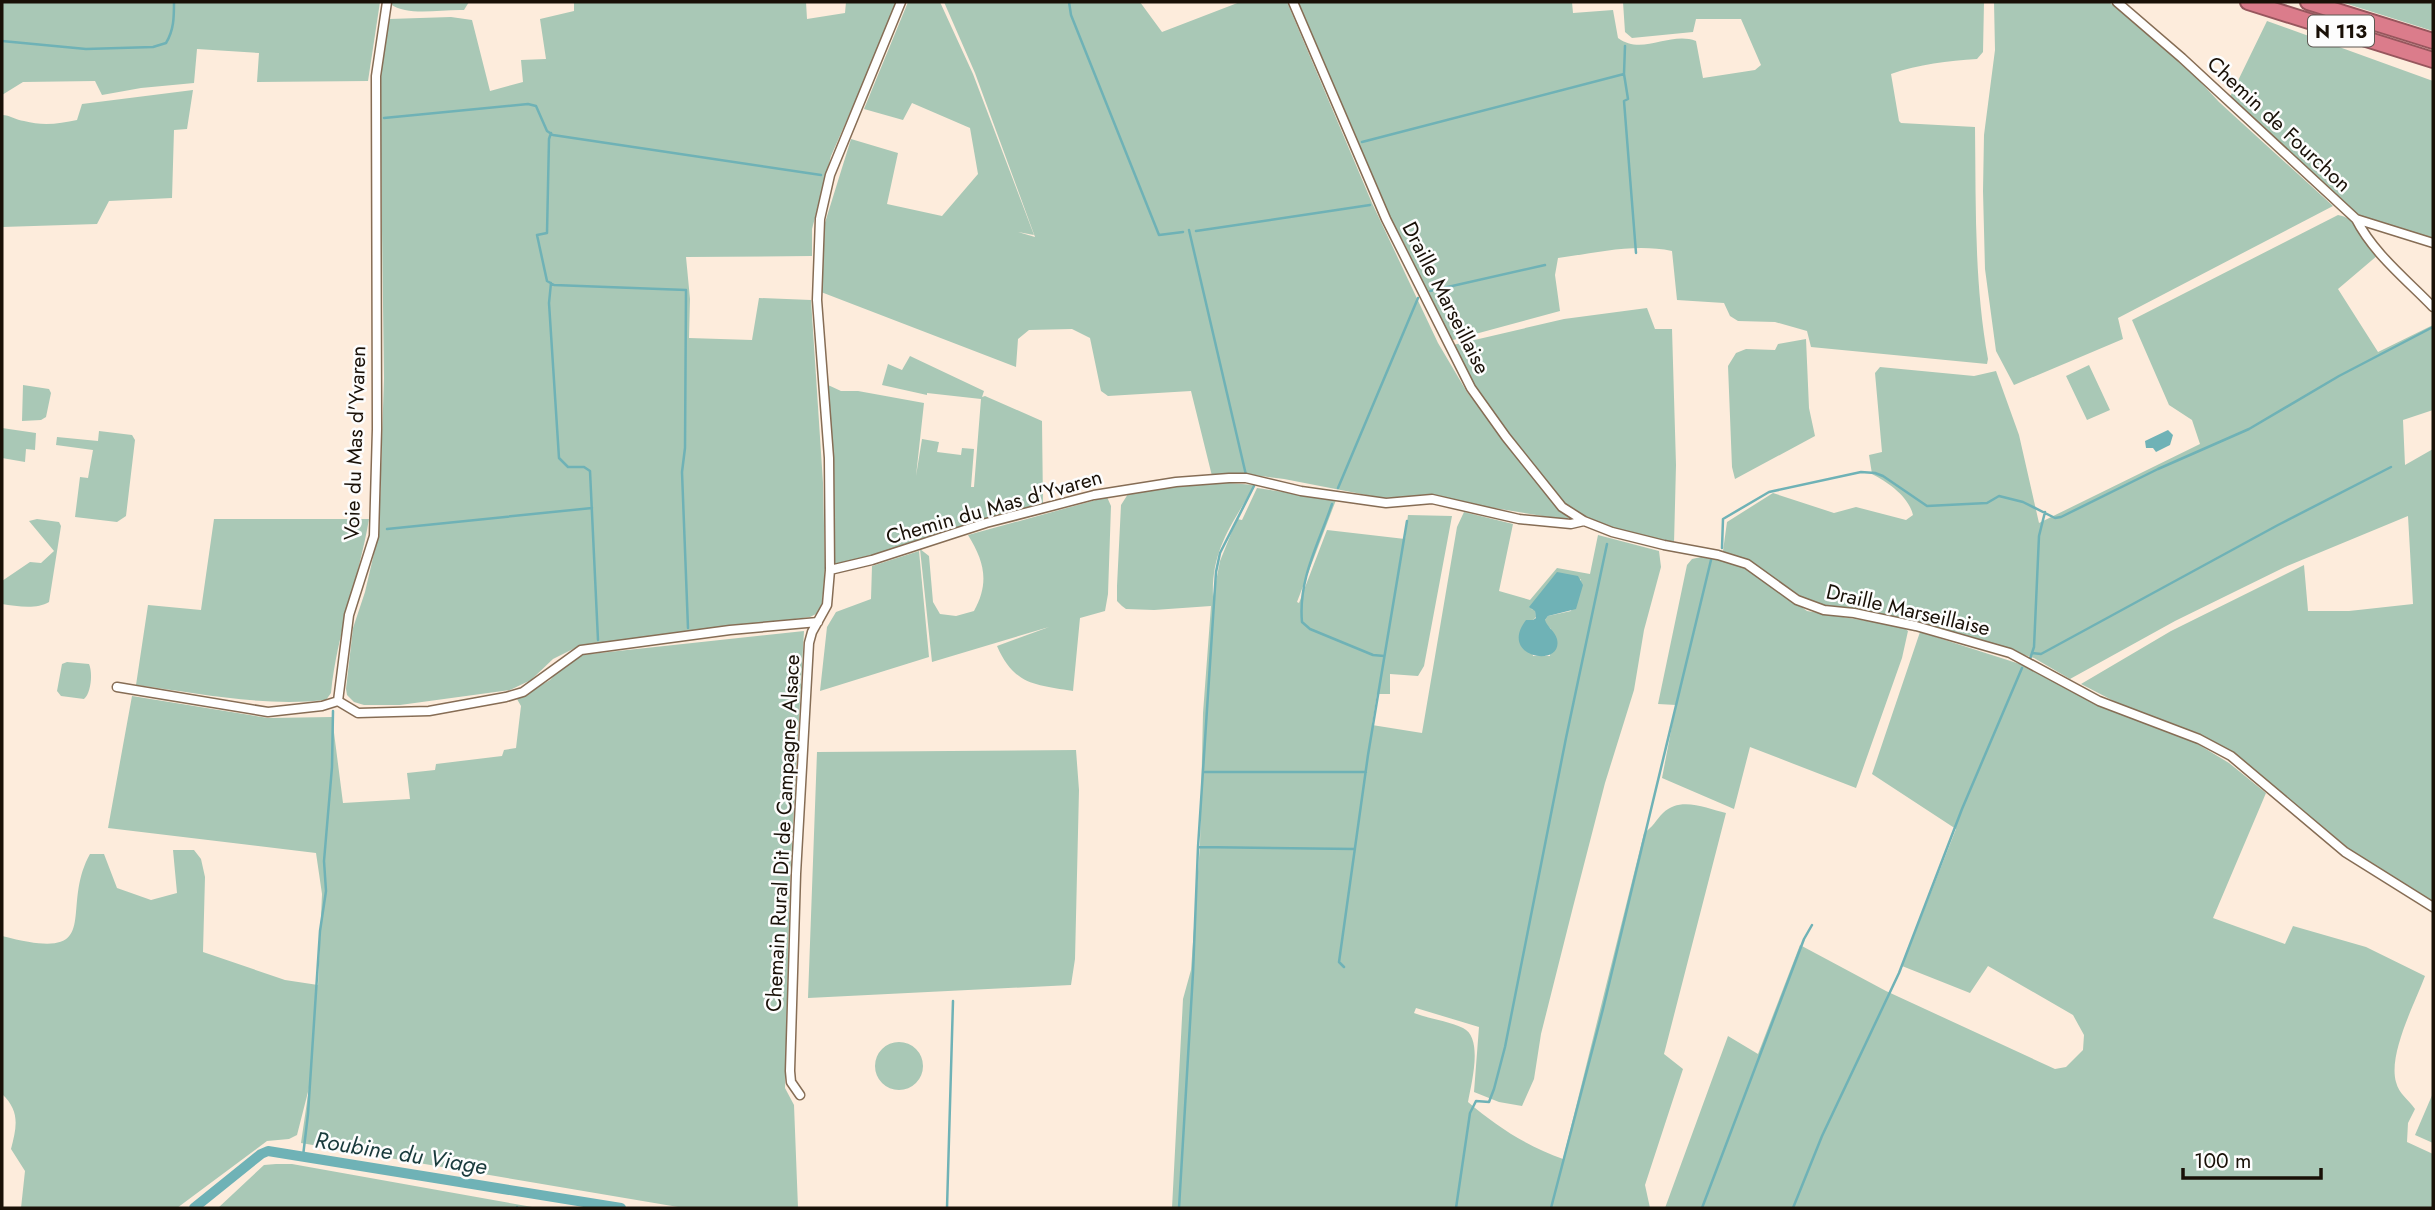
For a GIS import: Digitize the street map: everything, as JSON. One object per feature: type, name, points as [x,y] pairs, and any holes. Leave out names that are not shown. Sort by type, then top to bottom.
[{"type":"highway","name":"N 113","points":[[2308,2],[2433,41]]},
{"type":"highway","name":"N 113","points":[[2253,3],[2433,60]]},
{"type":"highway","points":[[2253,3],[2433,70]]},
{"type":"street","name":"Voie du Mas d'Yvaren","points":[[338,701],[349,615],[373,536],[377,429],[376,76],[387,2]]},
{"type":"street","name":"Chemain Rural Dit de Campagne Alsace","points":[[800,1095],[792,1082],[790,1071],[796,887],[809,643],[827,605],[830,570],[828,458],[817,300],[820,219],[830,174],[901,2]]},
{"type":"street","name":"Draille Marseillaise","points":[[1293,2],[1386,219],[1471,388],[1562,507],[1584,522],[1612,532],[1747,564],[1797,600],[1824,610],[1854,612],[1916,626],[2010,653],[2099,701],[2199,739],[2231,756],[2345,852],[2433,907]]},
{"type":"street","name":"Chemin de Fourchon","points":[[2117,2],[2182,58],[2356,219],[2433,243]]},
{"type":"street","points":[[2356,219],[2382,257],[2433,306]]},
{"type":"street","name":"Chemin du Mas d'Yvaren","points":[[830,570],[872,560],[986,523],[1094,495],[1176,482],[1229,478],[1246,478],[1301,491],[1386,503],[1432,499],[1519,519],[1571,524],[1584,522]]},
{"type":"street","points":[[117,687],[268,712],[322,706],[338,701],[358,713],[429,711],[506,698],[523,692],[581,650],[730,630],[818,622]]},
{"type":"green space","points":[[2,2],[380,2],[368,81],[257,82],[259,53],[197,49],[194,83],[102,95],[95,81],[23,82],[2,95]]},
{"type":"green space","points":[[390,2],[469,2],[464,10],[426,12],[398,8]]},
{"type":"green space","points":[[574,2],[806,2],[807,19],[845,13],[846,2],[899,2],[831,156],[812,229],[812,256],[686,257],[690,299],[689,338],[752,340],[759,298],[811,300],[823,483],[825,568],[822,604],[816,614],[810,617],[577,647],[553,659],[531,680],[510,690],[400,705],[364,705],[354,702],[347,695],[346,689],[353,628],[365,592],[379,532],[384,378],[380,80],[389,19],[451,17],[472,20],[490,91],[523,82],[521,60],[546,59],[540,19],[574,11]]},
{"type":"green space","points":[[908,2],[940,2],[973,74],[1034,235],[1018,232],[1035,237],[975,73],[944,2],[1140,2],[1162,32],[1240,2],[1287,2],[1372,203],[1438,343],[1467,392],[1549,498],[1569,517],[1567,520],[1434,498],[1382,498],[1246,474],[1212,476],[1191,391],[1108,396],[1101,391],[1090,338],[1072,329],[1029,330],[1018,339],[1016,367],[821,292],[823,229],[851,139],[898,153],[887,204],[942,216],[978,174],[970,128],[912,103],[903,120],[864,109]]},
{"type":"green space","points":[[1296,2],[1572,2],[1573,13],[1613,10],[1618,38],[1627,43],[1637,45],[1676,39],[1696,41],[1703,78],[1755,70],[1761,65],[1741,19],[1696,19],[1693,32],[1632,38],[1625,32],[1623,2],[1984,2],[1983,52],[1977,59],[1934,64],[1891,74],[1901,123],[1975,127],[1978,272],[1987,364],[1811,347],[1807,331],[1775,322],[1738,321],[1730,316],[1724,303],[1677,300],[1672,251],[1644,248],[1558,258],[1555,275],[1560,311],[1453,340],[1382,204],[1355,134]]},
{"type":"green space","points":[[1994,2],[2109,2],[2183,63],[2219,102],[2333,206],[2118,318],[2123,339],[2014,385],[1996,351],[1985,269],[1984,135],[1995,50]]},
{"type":"green space","points":[[2341,2],[2433,4],[2433,31]]},
{"type":"green space","points":[[2267,21],[2433,81],[2433,239],[2364,218],[2356,213],[2230,97]]},
{"type":"green space","points":[[193,90],[187,129],[174,130],[172,198],[109,201],[97,224],[2,227],[2,115],[37,124],[64,123],[77,120],[82,104]]},
{"type":"green space","points":[[2338,215],[2356,225],[2378,255],[2338,289],[2378,352],[2433,325],[2433,410],[2403,420],[2405,465],[2433,449],[2433,903],[2352,851],[2240,759],[2198,733],[2135,712],[2081,684],[2171,631],[2304,565],[2308,611],[2349,611],[2413,604],[2408,516],[2285,567],[2175,621],[2070,679],[2034,658],[1910,620],[1809,602],[1764,572],[1723,551],[1727,522],[1773,493],[1834,513],[1856,507],[1906,520],[1913,515],[1902,496],[1872,474],[1869,455],[1882,452],[1875,373],[1880,367],[1974,376],[1996,371],[2019,435],[2039,523],[2200,444],[2192,420],[2169,405],[2132,320]]},
{"type":"green space","points":[[1647,308],[1655,329],[1672,329],[1676,465],[1674,544],[1595,524],[1566,505],[1478,393],[1453,345],[1564,319]]},
{"type":"green space","points":[[1806,339],[1809,408],[1815,436],[1735,479],[1732,467],[1728,366],[1736,353],[1746,349],[1775,350],[1778,344]]},
{"type":"green space","points":[[910,356],[984,391],[982,397],[1042,421],[1043,507],[967,526],[837,565],[834,562],[832,540],[826,403],[828,385],[841,391],[858,391],[924,403],[916,476],[922,439],[939,442],[937,452],[961,455],[962,448],[974,449],[971,487],[974,487],[981,399],[927,395],[882,385],[888,364],[902,370]]},
{"type":"green space","points":[[2089,365],[2110,410],[2087,420],[2066,376]]},
{"type":"green space","points":[[23,385],[49,389],[51,393],[46,417],[41,420],[22,421]]},
{"type":"green space","points":[[2,428],[36,433],[35,450],[26,449],[25,462],[2,458]]},
{"type":"green space","points":[[99,431],[132,435],[135,440],[126,516],[117,522],[75,517],[80,477],[88,478],[93,450],[56,445],[57,437],[98,441]]},
{"type":"green space","points":[[1176,485],[1255,485],[1219,551],[1213,580],[1213,597],[1220,561],[1237,519],[1242,520],[1257,488],[1336,500],[1297,602],[1299,603],[1327,530],[1405,539],[1408,515],[1452,516],[1424,666],[1418,676],[1390,674],[1390,694],[1377,694],[1372,725],[1422,733],[1457,527],[1464,512],[1513,524],[1499,591],[1530,600],[1557,568],[1590,574],[1598,535],[1659,551],[1661,567],[1644,630],[1634,690],[1605,783],[1573,907],[1541,1034],[1534,1079],[1522,1106],[1499,1102],[1474,1092],[1479,1027],[1416,1008],[1414,1013],[1463,1028],[1469,1033],[1473,1041],[1475,1062],[1468,1102],[1513,1135],[1563,1159],[1644,833],[1663,813],[1677,805],[1702,806],[1726,813],[1664,1054],[1683,1069],[1645,1185],[1650,1208],[1172,1208],[1183,999],[1191,970],[1200,844],[1203,713],[1211,606],[1126,609],[1117,601],[1117,586],[1121,505],[1128,494]],"holes":[[[1581,579],[1571,611],[1548,616],[1545,624],[1551,629],[1550,656],[1533,656],[1526,620],[1536,617],[1535,610],[1531,609]]]},
{"type":"green space","points":[[1107,497],[1111,506],[1108,594],[1105,611],[1080,618],[1073,691],[1047,687],[1018,676],[997,646],[1049,627],[932,662],[920,549],[929,556],[933,602],[940,614],[956,616],[974,611],[982,591],[983,572],[978,554],[968,535]]},
{"type":"green space","points":[[37,519],[59,522],[61,526],[49,602],[32,607],[2,604],[2,581],[30,562],[41,563],[54,551],[29,521]]},
{"type":"green space","points":[[214,519],[369,519],[338,649],[331,693],[326,700],[278,702],[136,685],[148,605],[201,610]]},
{"type":"green space","points":[[919,551],[929,657],[820,691],[827,627],[836,612],[871,599],[872,566]]},
{"type":"green space","points":[[1692,559],[1719,559],[1747,568],[1807,611],[1903,627],[1908,631],[1902,658],[1856,788],[1750,747],[1734,809],[1662,778],[1676,705],[1658,704],[1687,565]]},
{"type":"green space","points":[[804,631],[790,879],[785,1088],[794,1105],[798,1208],[684,1208],[301,1143],[309,1088],[297,1135],[289,1139],[267,1141],[177,1208],[21,1208],[25,1171],[11,1149],[15,1119],[12,1107],[2,1094],[2,936],[35,943],[56,943],[68,937],[74,927],[81,875],[90,854],[104,854],[117,888],[151,900],[177,893],[173,850],[194,850],[201,859],[205,877],[203,952],[285,980],[318,985],[322,894],[316,853],[108,828],[132,696],[268,718],[332,717],[343,803],[410,799],[407,773],[435,770],[436,764],[502,756],[504,750],[516,748],[521,706],[517,699],[550,680],[565,663],[581,655]]},
{"type":"green space","points":[[1920,632],[2023,665],[2098,704],[2191,740],[2229,763],[2266,793],[2213,918],[2285,944],[2293,926],[2366,947],[2425,976],[2399,1043],[2395,1071],[2399,1090],[2415,1109],[2408,1123],[2407,1142],[2433,1154],[2433,1208],[1665,1208],[1728,1036],[1758,1054],[1800,945],[1886,991],[2055,1069],[2066,1067],[2083,1050],[2084,1035],[2073,1015],[1988,966],[1970,993],[1902,966],[1956,829],[1872,774]]},
{"type":"green space","points":[[62,664],[89,664],[91,683],[84,699],[61,696],[57,691]]},
{"type":"green space","points":[[1076,750],[1079,790],[1075,959],[1071,985],[808,998],[817,752]]},
{"type":"green space","points":[[899,1042],[916,1049],[923,1066],[916,1083],[899,1090],[882,1083],[875,1066],[882,1049]]},
{"type":"green space","points":[[2433,1093],[2433,1143],[2415,1135]]},
{"type":"green space","points":[[292,1164],[538,1208],[218,1208],[264,1165]]},
{"type":"water","points":[[2168,430],[2173,435],[2170,445],[2156,452],[2153,448],[2146,448],[2145,441]]},
{"type":"water","points":[[1557,572],[1578,576],[1583,585],[1576,609],[1548,616],[1545,620],[1556,636],[1556,648],[1551,654],[1533,655],[1525,651],[1520,643],[1519,633],[1526,620],[1536,618],[1535,611],[1529,607]]},
{"type":"waterway","points":[[2,41],[86,49],[153,47],[166,43],[169,38],[174,2]]},
{"type":"waterway","points":[[1069,2],[1071,15],[1159,235],[1183,232]]},
{"type":"waterway","points":[[1625,46],[1624,74],[1628,99],[1624,101],[1636,253]]},
{"type":"waterway","points":[[1362,142],[1624,74]]},
{"type":"waterway","points":[[384,118],[528,104],[536,106],[547,131],[553,135],[821,175]]},
{"type":"waterway","points":[[551,133],[547,233],[537,235],[547,281],[554,285],[686,290],[685,448],[682,472],[688,628]]},
{"type":"waterway","points":[[1196,231],[1370,205]]},
{"type":"waterway","points":[[1189,230],[1246,475]]},
{"type":"waterway","points":[[1430,291],[1545,265]]},
{"type":"waterway","points":[[551,283],[549,303],[559,458],[568,467],[584,467],[590,471],[598,640]]},
{"type":"waterway","points":[[1338,488],[1418,298]]},
{"type":"waterway","points":[[1722,548],[1723,519],[1769,492],[1861,472],[1883,476],[1927,506],[1987,503],[1999,496],[2023,502],[2055,518],[2061,517],[2158,469],[2249,429],[2339,376],[2433,327]]},
{"type":"waterway","points":[[2032,653],[2041,654],[2391,467]]},
{"type":"waterway","points":[[1179,1208],[1216,572],[1220,553],[1254,486]]},
{"type":"waterway","points":[[1332,504],[1306,576],[1302,622],[1310,629],[1373,655],[1384,656]]},
{"type":"waterway","points":[[387,529],[592,508]]},
{"type":"waterway","points":[[2030,659],[2034,647],[2039,536],[2045,512]]},
{"type":"waterway","points":[[1344,967],[1339,962],[1368,755],[1407,521]]},
{"type":"waterway","points":[[1456,1208],[1470,1113],[1476,1101],[1489,1102],[1505,1047],[1607,544]]},
{"type":"waterway","points":[[1551,1208],[1603,1009],[1711,560]]},
{"type":"waterway","points":[[1793,1208],[1822,1136],[1899,973],[1962,809],[2022,668]]},
{"type":"waterway","points":[[303,1156],[320,931],[326,891],[324,861],[332,767],[333,711]]},
{"type":"waterway","points":[[1205,772],[1366,772]]},
{"type":"waterway","points":[[1198,847],[1355,849]]},
{"type":"waterway","points":[[1702,1208],[1804,939],[1812,925]]},
{"type":"waterway","points":[[947,1208],[953,1001]]},
{"type":"waterway","name":"Roubine du Viage","points":[[194,1208],[268,1151],[621,1208]]}]
